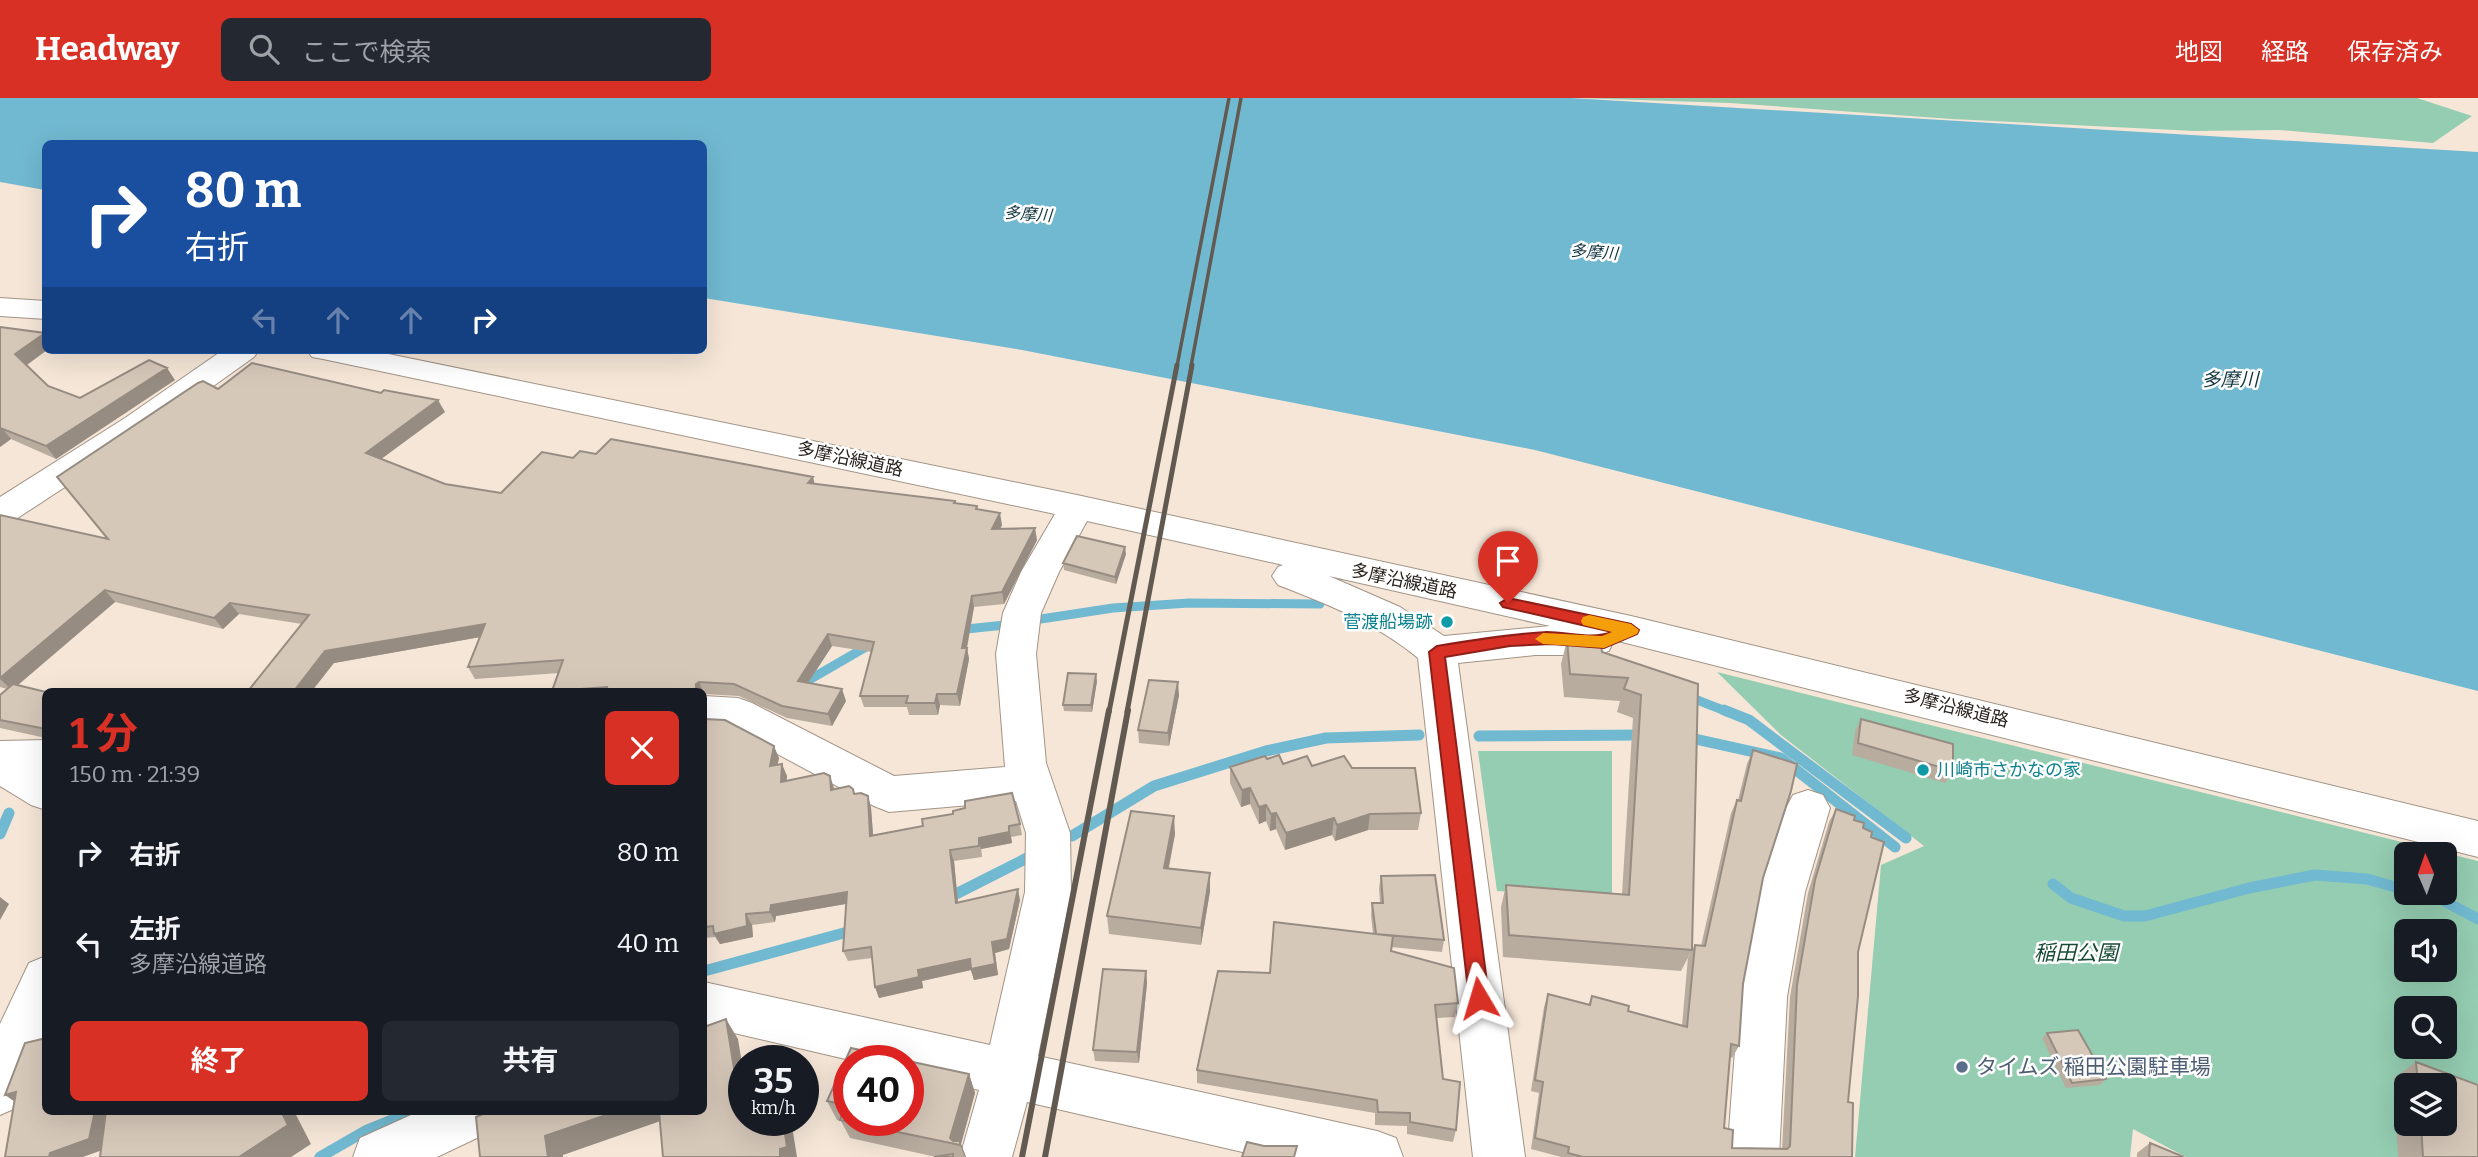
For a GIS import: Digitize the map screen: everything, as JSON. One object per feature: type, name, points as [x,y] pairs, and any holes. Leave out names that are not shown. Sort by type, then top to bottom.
[{"type":"street","points":[[0,307],[42,310]]},
{"type":"street","points":[[0,513],[137,425],[237,354]]},
{"type":"street","name":"多摩沿線道路","points":[[342,354],[1077,507],[1247,547],[1631,630],[2478,839]]},
{"type":"street","points":[[986,1157],[1009,1073],[1048,892],[1048,833],[1025,762],[1016,654],[1022,613],[1040,572],[1077,507]]},
{"type":"street","points":[[1247,547],[1261,565],[1332,591],[1398,622],[1437,652],[1499,1157]]},
{"type":"street","points":[[1437,652],[1510,640],[1551,638],[1604,642],[1631,630]]},
{"type":"street","points":[[707,712],[738,714],[889,794],[1022,783],[1031,785]]},
{"type":"street","points":[[0,758],[42,757]]},
{"type":"street","points":[[0,765],[42,791]]},
{"type":"street","points":[[1753,1157],[1763,997],[1782,892],[1808,808]]},
{"type":"street","points":[[0,1090],[9,1059],[42,987]]},
{"type":"street","points":[[707,1006],[1377,1157]]},
{"type":"street","points":[[379,1157],[469,1115]]},
{"type":"green space","points":[[1579,98],[2417,98],[2472,116],[2433,143],[2279,130],[2195,131],[1952,119],[1730,103]]},
{"type":"green space","name":"稲田公園","points":[[1717,672],[2401,842],[2394,842],[2394,905],[2457,905],[2457,856],[2478,861],[2478,1157],[2186,1157],[2133,1129],[2130,1157],[1855,1157],[1881,865],[1924,846],[1781,735]]},
{"type":"green space","points":[[1478,751],[1612,751],[1612,899],[1497,891]]},
{"type":"water","name":"多摩川","points":[[0,98],[1571,98],[2478,152],[2478,691],[1535,450],[1022,350],[707,298],[707,140],[42,140],[42,189],[0,182]]},
{"type":"building","points":[[0,327],[42,333],[15,354],[48,386],[80,398],[149,360],[167,368],[46,446],[0,428]]},
{"type":"building","points":[[252,363],[381,393],[384,390],[438,400],[366,453],[445,484],[501,493],[542,452],[573,458],[580,451],[596,454],[611,439],[813,477],[808,483],[955,501],[954,503],[977,506],[976,509],[1000,513],[992,529],[1035,528],[1002,592],[972,596],[962,648],[967,648],[957,694],[937,694],[935,703],[906,703],[908,696],[860,696],[874,642],[828,634],[798,681],[842,689],[828,714],[782,706],[734,684],[699,682],[696,688],[553,688],[563,660],[468,667],[485,624],[325,651],[296,688],[250,688],[309,615],[230,603],[214,618],[105,590],[0,678],[0,515],[108,539],[57,477],[198,383],[203,381],[218,389]]},
{"type":"building","points":[[1077,536],[1125,547],[1115,577],[1063,563]]},
{"type":"building","points":[[1567,640],[1601,643],[1602,652],[1698,684],[1692,950],[1509,935],[1506,885],[1629,895],[1641,695],[1624,689],[1628,678],[1570,674]]},
{"type":"building","points":[[1068,673],[1096,674],[1091,705],[1063,705]]},
{"type":"building","points":[[1149,680],[1178,682],[1168,733],[1138,730]]},
{"type":"building","points":[[13,684],[42,691],[42,728],[0,720],[0,695]]},
{"type":"building","points":[[707,719],[725,720],[774,746],[770,766],[782,764],[781,782],[824,773],[830,776],[831,790],[849,786],[854,794],[868,796],[870,836],[923,826],[922,819],[953,814],[953,811],[965,808],[965,801],[1012,793],[1020,824],[1009,826],[1009,832],[979,838],[979,846],[950,850],[956,903],[1018,889],[1007,939],[992,942],[995,964],[971,969],[970,959],[918,970],[919,977],[875,987],[871,947],[843,951],[847,892],[771,905],[770,912],[746,914],[747,926],[714,934],[713,926],[707,927]]},
{"type":"building","points":[[1861,719],[1953,744],[1953,771],[1858,743]]},
{"type":"building","points":[[1753,750],[1797,764],[1763,878],[1743,984],[1739,1046],[1731,1044],[1724,1128],[1733,1130],[1732,1148],[1787,1149],[1790,1146],[1797,985],[1815,880],[1836,809],[1855,816],[1854,820],[1864,823],[1863,828],[1872,832],[1871,837],[1884,842],[1858,952],[1858,996],[1848,1102],[1853,1103],[1852,1157],[1583,1157],[1568,1153],[1569,1147],[1535,1138],[1543,1082],[1535,1080],[1548,994],[1590,1005],[1592,996],[1629,1006],[1628,1011],[1687,1027],[1695,945],[1705,946],[1737,800],[1741,801]]},
{"type":"building","points":[[1279,755],[1283,764],[1307,756],[1312,766],[1344,756],[1352,768],[1415,768],[1421,813],[1370,814],[1337,825],[1334,818],[1286,833],[1276,813],[1271,814],[1266,805],[1259,807],[1250,788],[1242,790],[1230,767],[1265,756],[1267,759]]},
{"type":"building","points":[[1131,811],[1174,816],[1164,868],[1210,873],[1201,928],[1107,916]]},
{"type":"building","points":[[1435,875],[1444,940],[1376,934],[1372,903],[1383,903],[1381,876]]},
{"type":"building","points":[[1274,922],[1393,936],[1391,951],[1454,968],[1458,1003],[1435,1005],[1443,1079],[1460,1082],[1456,1130],[1410,1122],[1410,1113],[1378,1112],[1377,1100],[1197,1070],[1218,971],[1270,973]]},
{"type":"building","points":[[1103,969],[1146,971],[1137,1052],[1093,1050]]},
{"type":"building","points":[[726,1019],[730,1045],[728,1045],[728,1136],[785,1136],[787,1147],[780,1149],[780,1157],[663,1157],[659,1115],[707,1115],[707,1026]]},
{"type":"building","points":[[2078,1030],[2106,1079],[2072,1083],[2047,1033]]},
{"type":"building","points":[[42,1039],[42,1115],[94,1115],[89,1139],[50,1153],[49,1157],[5,1157],[16,1092],[5,1095],[25,1043]]},
{"type":"building","points":[[2416,1062],[2446,1073],[2417,1073]]},
{"type":"building","points":[[924,1064],[969,1074],[950,1138],[960,1141],[960,1145],[917,1136],[924,1136]]},
{"type":"building","points":[[2457,1077],[2478,1085],[2478,1157],[2423,1157],[2422,1136],[2457,1136]]},
{"type":"building","points":[[833,1088],[833,1102],[827,1101]]},
{"type":"building","points":[[105,1115],[283,1115],[288,1125],[239,1157],[100,1157]]},
{"type":"building","points":[[606,1115],[545,1136],[548,1157],[480,1157],[476,1117]]},
{"type":"building","points":[[1247,1142],[1264,1146],[1297,1146],[1294,1157],[1242,1157]]},
{"type":"building","points":[[2150,1143],[2184,1157],[2149,1157]]},
{"type":"waterway","points":[[1041,619],[1113,608],[1189,603],[1320,604]]},
{"type":"waterway","points":[[957,630],[1005,625]]},
{"type":"waterway","points":[[802,684],[871,644]]},
{"type":"waterway","points":[[1687,696],[1728,712]]},
{"type":"waterway","points":[[1724,710],[1749,720],[1906,838]]},
{"type":"waterway","points":[[1072,836],[1154,786],[1266,751],[1326,738],[1419,735]]},
{"type":"waterway","points":[[1479,736],[1643,735]]},
{"type":"waterway","points":[[1686,737],[1781,758],[1895,847]]},
{"type":"waterway","points":[[0,834],[9,813]]},
{"type":"waterway","points":[[948,898],[1027,858]]},
{"type":"waterway","points":[[2053,884],[2071,898],[2124,916],[2145,916],[2249,888],[2315,875],[2367,879],[2394,887]]},
{"type":"waterway","points":[[2451,905],[2478,919]]},
{"type":"waterway","points":[[707,970],[855,930]]},
{"type":"waterway","points":[[320,1157],[367,1130],[404,1115]]},
{"type":"railway","points":[[1177,366],[1229,98]]},
{"type":"railway","points":[[1191,366],[1241,98]]},
{"type":"railway","points":[[1109,712],[1177,365]]},
{"type":"railway","points":[[1127,712],[1192,365]]},
{"type":"railway","points":[[1022,1157],[1109,710]]},
{"type":"railway","points":[[1045,1157],[1128,710]]},
{"type":"slow traffic","points":[[1543,639],[1604,642],[1631,630],[1589,621]]},
{"type":"place","name":"菅渡船場跡","points":[[1447,622]]},
{"type":"place","name":"川崎市さかなの家","points":[[1923,770]]},
{"type":"place","name":"タイムズ 稲田公園駐車場","points":[[1962,1067]]},
{"type":"route","points":[[1479,998],[1437,652],[1510,640],[1551,638],[1604,642],[1631,630],[1508,603]]}]
